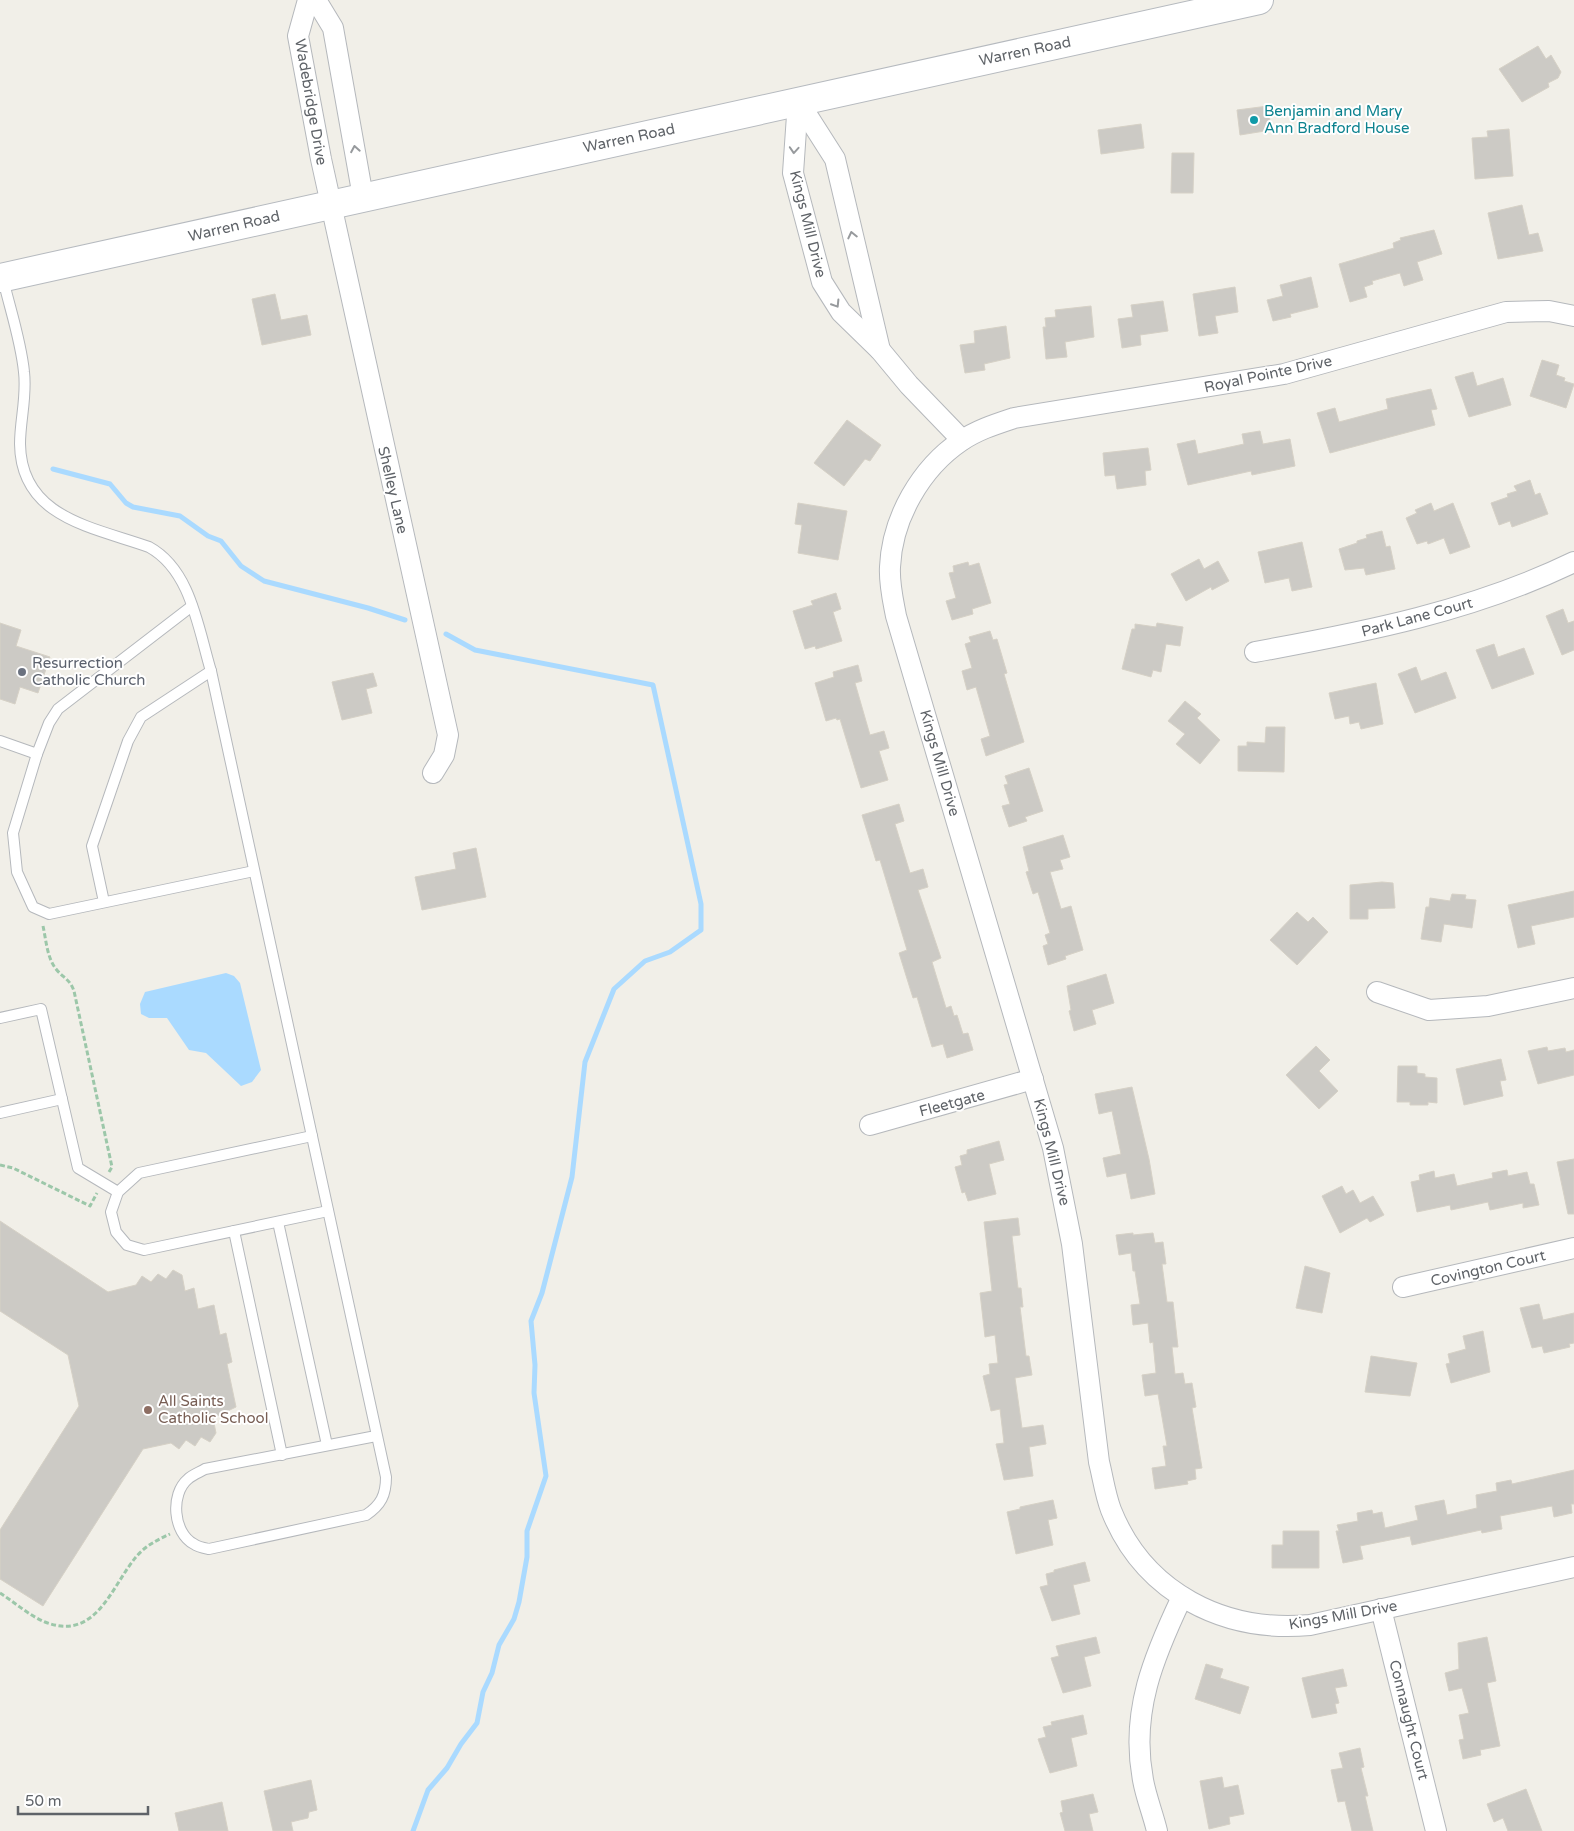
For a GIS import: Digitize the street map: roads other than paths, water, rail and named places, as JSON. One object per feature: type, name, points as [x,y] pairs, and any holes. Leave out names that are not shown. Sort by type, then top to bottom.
[{"type":"street","name":"Wadebridge Drive","points":[[308,0],[298,36],[330,204]]},
{"type":"street","points":[[316,0],[333,28],[363,197]]},
{"type":"street","name":"Warren Road","points":[[2,278],[1259,0]]},
{"type":"street","name":"Kings Mill Drive","points":[[798,101],[835,159],[880,350]]},
{"type":"street","name":"Kings Mill Drive","points":[[798,101],[793,173],[822,282],[841,312],[880,350],[909,385],[962,440],[930,468],[907,504],[893,545],[890,567],[891,589],[899,626],[1053,1148],[1068,1213],[1099,1462],[1106,1492],[1120,1528],[1137,1554],[1158,1578],[1182,1597],[1225,1617],[1273,1626],[1310,1624],[1574,1567]]},
{"type":"street","name":"Shelley Lane","points":[[330,204],[448,735],[444,754],[433,773]]},
{"type":"street","name":"Royal Pointe Drive","points":[[962,440],[987,427],[1014,418],[1284,374],[1506,312],[1527,310],[1549,311],[1574,316]]},
{"type":"street","name":"Park Lane Court","points":[[1255,652],[1372,630],[1414,620],[1510,589],[1574,562]]},
{"type":"street","points":[[1377,992],[1429,1010],[1488,1006],[1574,988]]},
{"type":"street","name":"Fleetgate","points":[[870,1125],[1033,1079]]},
{"type":"street","name":"Covington Court","points":[[1403,1287],[1574,1248]]},
{"type":"street","points":[[1158,1831],[1143,1780],[1140,1724],[1145,1689],[1157,1650],[1182,1597]]},
{"type":"street","name":"Connaught Court","points":[[1381,1609],[1436,1831]]},
{"type":"lane","points":[[2,278],[24,371],[25,403],[20,442],[21,458],[33,492],[64,518],[149,546],[160,553],[169,561],[184,586],[192,606],[211,671],[312,1136],[376,1436],[386,1488],[377,1508],[366,1515],[209,1549],[193,1544],[180,1529],[176,1507],[178,1492],[188,1479],[205,1469],[376,1436]]},
{"type":"lane","points":[[192,606],[58,709],[49,723],[36,754],[13,833],[16,872],[33,908],[49,914],[254,870]]},
{"type":"lane","points":[[104,902],[92,846],[128,741],[141,717],[211,671]]},
{"type":"lane","points":[[0,740],[36,754]]},
{"type":"lane","points":[[0,1018],[41,1009],[78,1168],[118,1192]]},
{"type":"lane","points":[[0,1113],[62,1099]]},
{"type":"lane","points":[[312,1136],[139,1173],[118,1192],[110,1212],[116,1232],[127,1245],[144,1250],[328,1211]]},
{"type":"lane","points":[[278,1222],[327,1445]]},
{"type":"lane","points":[[234,1231],[282,1455]]},
{"type":"water","points":[[226,973],[234,976],[240,983],[261,1070],[252,1082],[241,1086],[206,1053],[189,1050],[167,1018],[149,1018],[141,1014],[140,1004],[145,992]]},
{"type":"waterway","points":[[53,469],[110,484],[126,503],[133,507],[180,516],[208,536],[221,541],[241,566],[264,581],[368,608],[405,620]]},
{"type":"waterway","points":[[413,1831],[428,1790],[447,1768],[461,1744],[477,1723],[483,1692],[492,1673],[499,1645],[514,1619],[519,1602],[527,1557],[527,1531],[546,1476],[534,1393],[535,1365],[531,1321],[542,1293],[572,1177],[585,1062],[614,989],[645,961],[670,952],[701,930],[701,904],[653,685],[475,650],[446,634]]},
{"type":"place","name":"Benjamin and Mary Ann Bradford House","points":[[1254,120]]},
{"type":"place","name":"Resurrection Catholic Church","points":[[22,672]]},
{"type":"place","name":"All Saints Catholic School","points":[[148,1410]]}]
